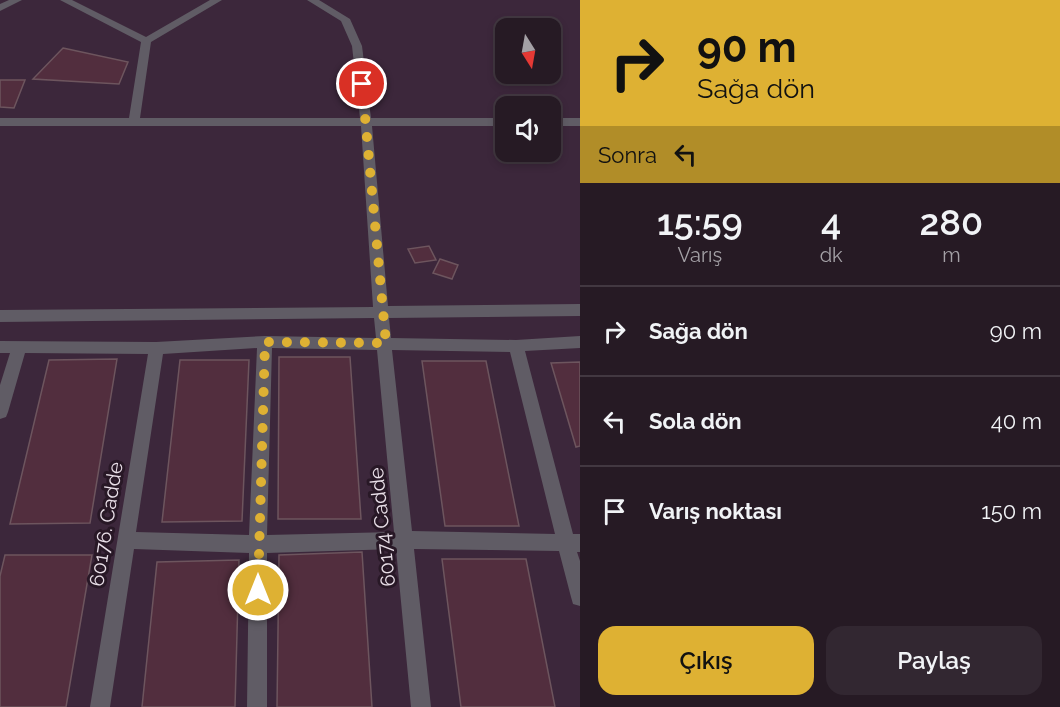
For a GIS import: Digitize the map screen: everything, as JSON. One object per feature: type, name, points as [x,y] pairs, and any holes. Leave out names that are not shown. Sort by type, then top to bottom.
[{"type":"street","points":[[0,8],[17,0]]},
{"type":"street","points":[[65,0],[146,41]]},
{"type":"street","points":[[146,41],[217,0]]},
{"type":"street","name":"60174 Cadde","points":[[312,0],[345,19],[357,46],[421,707]]},
{"type":"street","points":[[134,122],[146,41]]},
{"type":"street","points":[[0,122],[495,122]]},
{"type":"street","points":[[561,122],[580,122]]},
{"type":"street","points":[[0,316],[580,310]]},
{"type":"street","points":[[257,707],[258,544],[265,342]]},
{"type":"street","points":[[0,347],[156,348],[265,342],[516,346],[580,342]]},
{"type":"street","points":[[516,346],[574,543],[580,597]]},
{"type":"street","points":[[0,412],[19,347]]},
{"type":"street","name":"60176. Cadde","points":[[100,707],[156,348]]},
{"type":"street","points":[[126,540],[258,544],[406,540],[574,543]]},
{"type":"shaded area","points":[[0,0],[580,0],[580,707],[0,707]]},
{"type":"building","points":[[63,48],[128,62],[119,84],[33,79]]},
{"type":"building","points":[[0,80],[25,80],[14,108],[0,107]]},
{"type":"building","points":[[429,246],[436,260],[415,263],[408,249]]},
{"type":"building","points":[[440,259],[458,265],[452,279],[433,273]]},
{"type":"building","points":[[279,357],[350,357],[361,519],[278,519]]},
{"type":"building","points":[[117,359],[90,523],[10,524],[49,360]]},
{"type":"building","points":[[180,360],[249,360],[242,521],[162,522]]},
{"type":"building","points":[[422,361],[486,361],[519,526],[445,526]]},
{"type":"building","points":[[580,362],[580,446],[576,447],[551,363]]},
{"type":"building","points":[[362,552],[372,707],[277,707],[279,555]]},
{"type":"building","points":[[5,555],[92,555],[66,707],[0,707],[0,576]]},
{"type":"building","points":[[442,559],[526,559],[555,707],[461,707]]},
{"type":"building","points":[[239,560],[235,707],[142,707],[157,562]]},
{"type":"route","points":[[258,590],[265,342],[386,343],[381,312],[362,84]]}]
